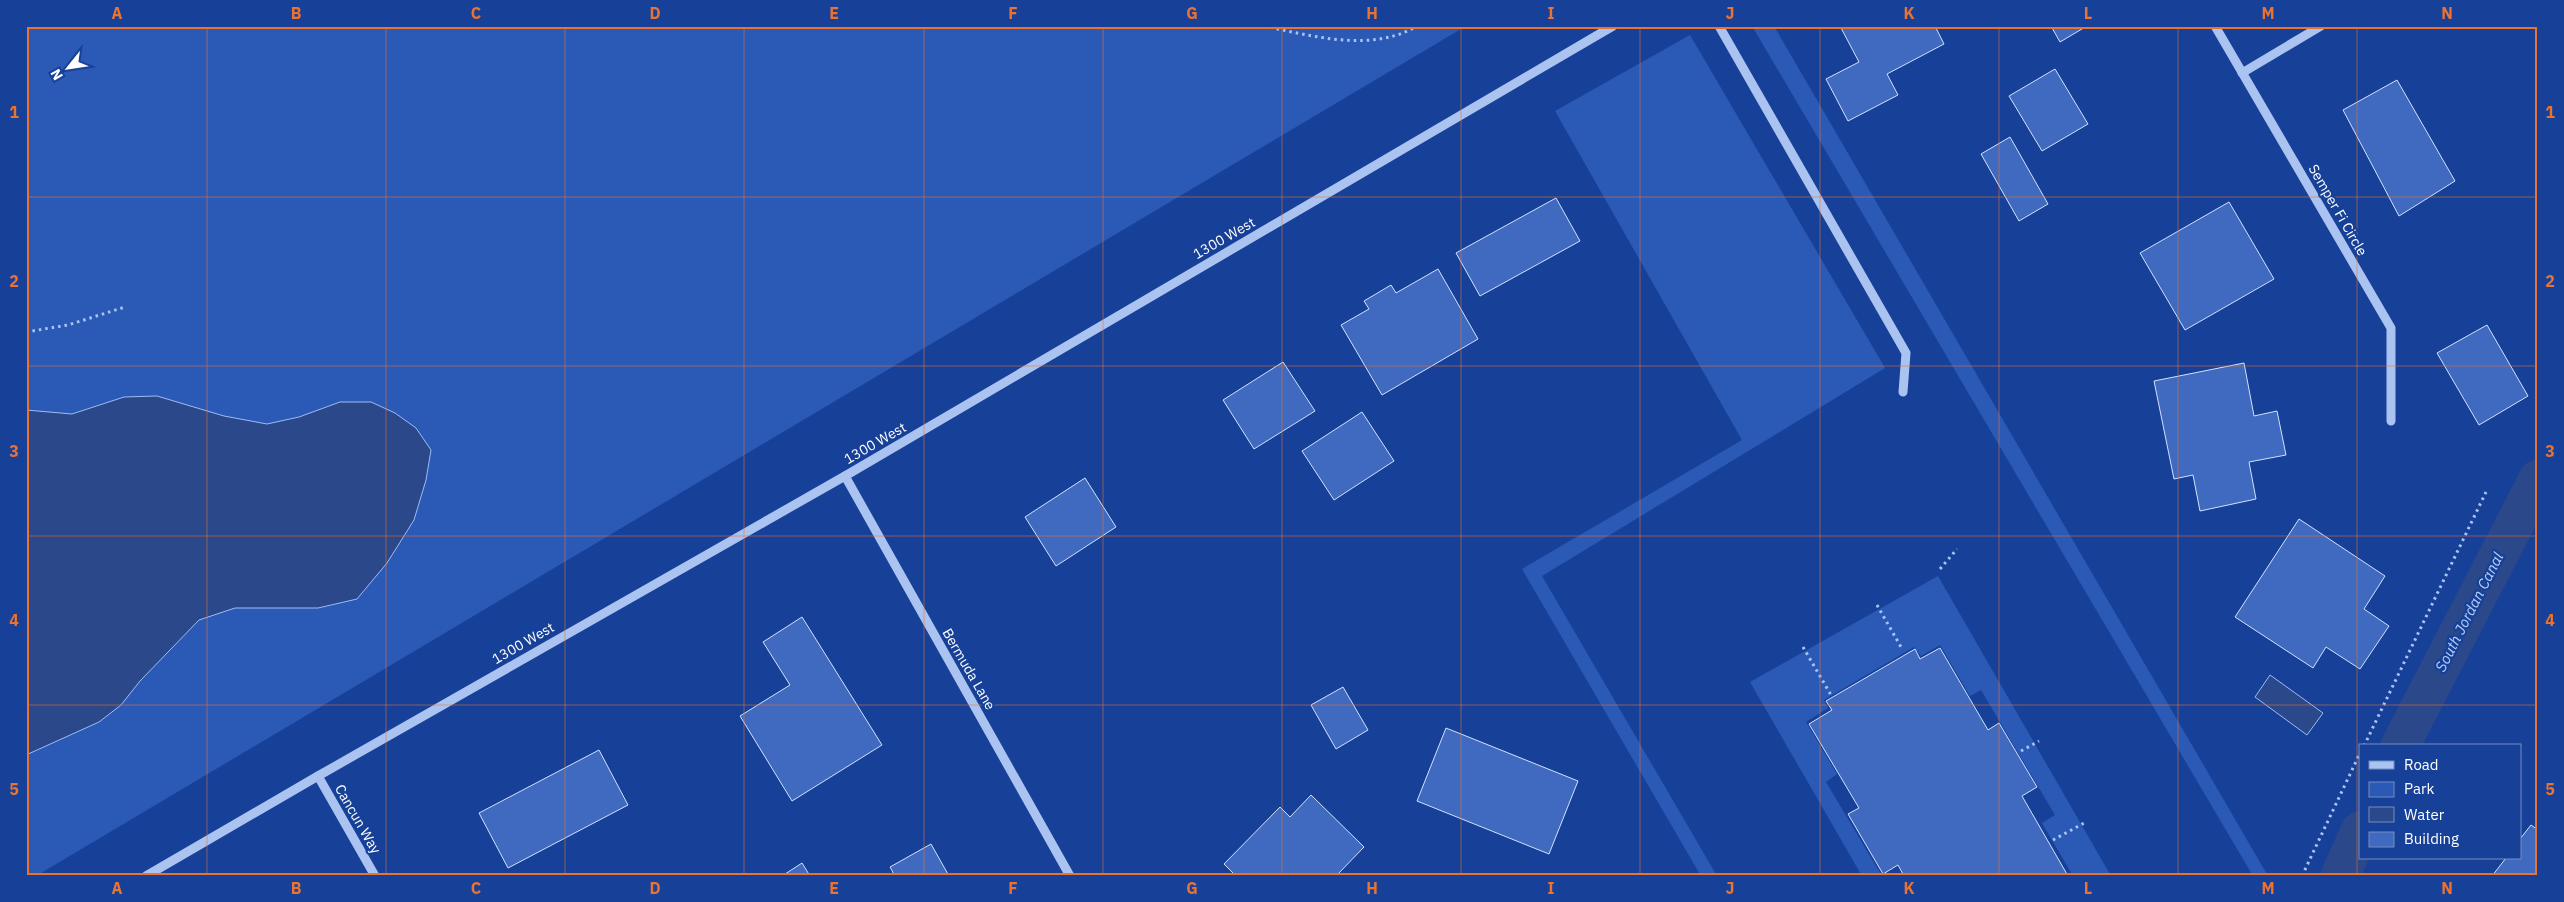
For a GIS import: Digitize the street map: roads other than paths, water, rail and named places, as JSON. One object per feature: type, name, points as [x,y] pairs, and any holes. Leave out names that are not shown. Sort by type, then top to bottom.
[{"type":"street","name":"1300 West","points":[[146,876],[845,476],[1613,26]]},
{"type":"street","points":[[1719,26],[1906,353],[1904,392]]},
{"type":"street","name":"Semper Fi Circle","points":[[2215,26],[2391,328],[2391,421]]},
{"type":"street","points":[[2242,73],[2321,26]]},
{"type":"street","name":"Bermuda Lane","points":[[845,476],[1070,876]]},
{"type":"street","name":"Cancun Way","points":[[318,776],[375,876]]},
{"type":"water","points":[[157,396],[224,416],[267,424],[299,417],[340,402],[371,402],[395,413],[416,428],[431,450],[426,480],[414,520],[387,563],[357,599],[318,608],[235,608],[199,620],[140,681],[121,705],[99,722],[26,755],[26,410],[72,414],[124,397]]},
{"type":"water","points":[[2270,675],[2323,713],[2307,735],[2255,697]]},
{"type":"waterway","name":"South Jordan Canal","points":[[2401,744],[2538,479]]},
{"type":"waterway","name":"South Jordan Canal","points":[[2340,876],[2359,833]]}]
